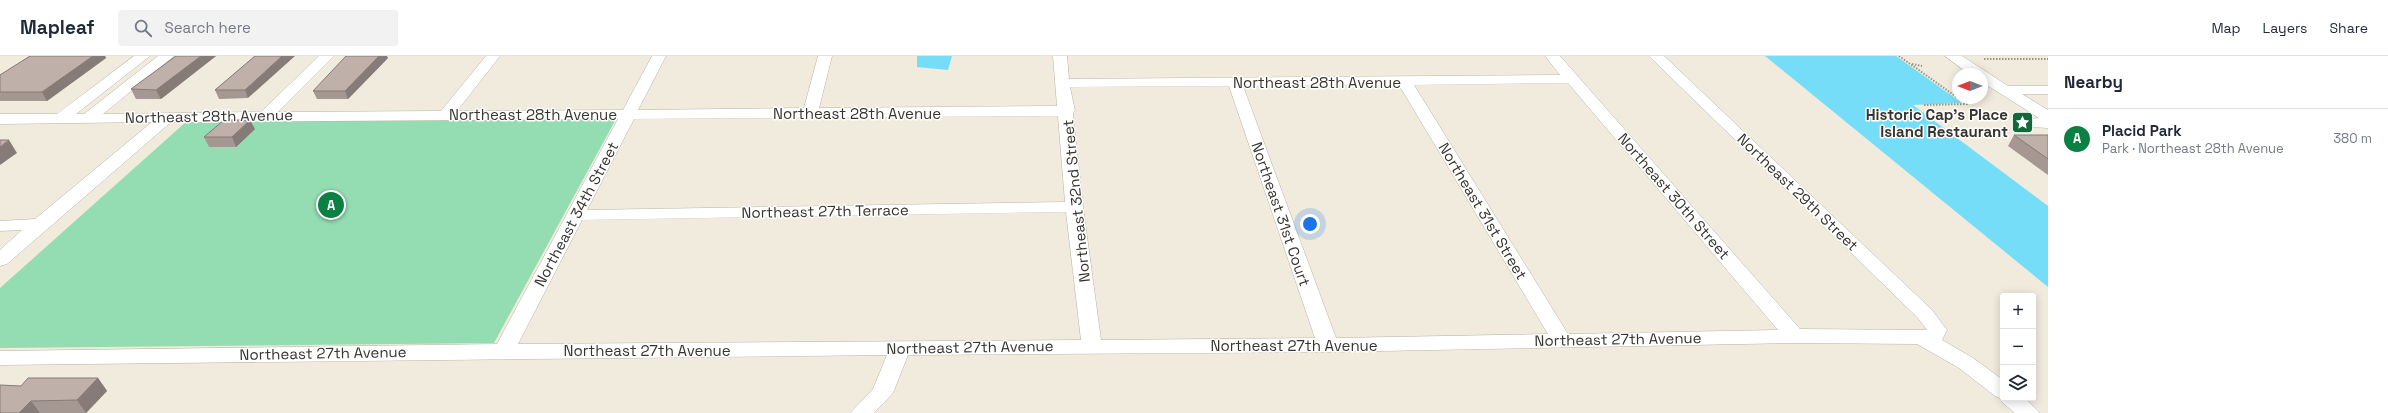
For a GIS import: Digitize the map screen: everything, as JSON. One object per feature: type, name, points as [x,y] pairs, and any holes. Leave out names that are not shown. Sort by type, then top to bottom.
[{"type":"street","points":[[61,118],[143,56]]},
{"type":"street","points":[[88,118],[167,56]]},
{"type":"street","points":[[267,115],[327,56]]},
{"type":"street","points":[[446,115],[493,56]]},
{"type":"street","name":"Northeast 34th Street","points":[[504,351],[659,56]]},
{"type":"street","points":[[810,113],[825,56]]},
{"type":"street","name":"Northeast 32nd Street","points":[[1060,56],[1062,82],[1067,111],[1074,207],[1092,346]]},
{"type":"street","name":"Northeast 30th Street","points":[[1552,56],[1795,336]]},
{"type":"street","name":"Northeast 29th Street","points":[[1656,56],[1924,314],[1930,334]]},
{"type":"street","points":[[1952,56],[1970,68]]},
{"type":"street","name":"Northeast 28th Avenue","points":[[1062,82],[1404,82],[1572,79]]},
{"type":"street","points":[[1988,79],[2008,90],[2048,117]]},
{"type":"street","name":"Northeast 31st Court","points":[[1235,82],[1328,345]]},
{"type":"street","name":"Northeast 31st Street","points":[[1404,82],[1562,341]]},
{"type":"street","points":[[2008,90],[2048,90]]},
{"type":"street","name":"Northeast 28th Avenue","points":[[0,119],[267,115],[1067,111]]},
{"type":"street","points":[[0,260],[40,224],[168,117]]},
{"type":"street","points":[[2023,123],[2048,122]]},
{"type":"street","name":"Northeast 27th Terrace","points":[[576,215],[1074,207]]},
{"type":"street","points":[[0,226],[40,224]]},
{"type":"street","points":[[1930,334],[2000,389]]},
{"type":"street","name":"Northeast 27th Avenue","points":[[0,358],[504,351],[1328,345],[1930,334]]},
{"type":"street","points":[[861,413],[882,393],[900,348]]},
{"type":"street","points":[[2015,401],[2029,413]]},
{"type":"path","points":[[1899,56],[1952,93]]},
{"type":"path","points":[[1981,59],[2048,59]]},
{"type":"path","points":[[1911,64],[1922,66]]},
{"type":"path","points":[[1924,105],[1967,104]]},
{"type":"green space","points":[[616,119],[494,343],[0,348],[0,288],[187,121]]},
{"type":"water","points":[[917,56],[952,56],[948,70],[917,67]]},
{"type":"water","points":[[1765,56],[1896,56],[1952,96],[1952,103],[1913,105],[2048,206],[2048,287]]},
{"type":"building","points":[[30,56],[93,56],[42,92],[0,92],[0,75]]},
{"type":"building","points":[[176,56],[201,56],[156,90],[131,89]]},
{"type":"building","points":[[255,56],[282,56],[245,90],[215,90]]},
{"type":"building","points":[[346,56],[379,56],[345,91],[313,91]]},
{"type":"building","points":[[224,120],[250,120],[232,137],[204,137]]},
{"type":"building","points":[[2014,135],[2048,135],[2048,159]]},
{"type":"building","points":[[0,140],[9,140],[0,147]]},
{"type":"building","points":[[28,378],[98,378],[77,400],[31,401],[19,413],[0,413],[0,385],[21,386]]},
{"type":"place","name":"Historic Cap's Place Island Restaurant","points":[[2023,123]]},
{"type":"place","name":"Placid Park","points":[[331,205]]}]
